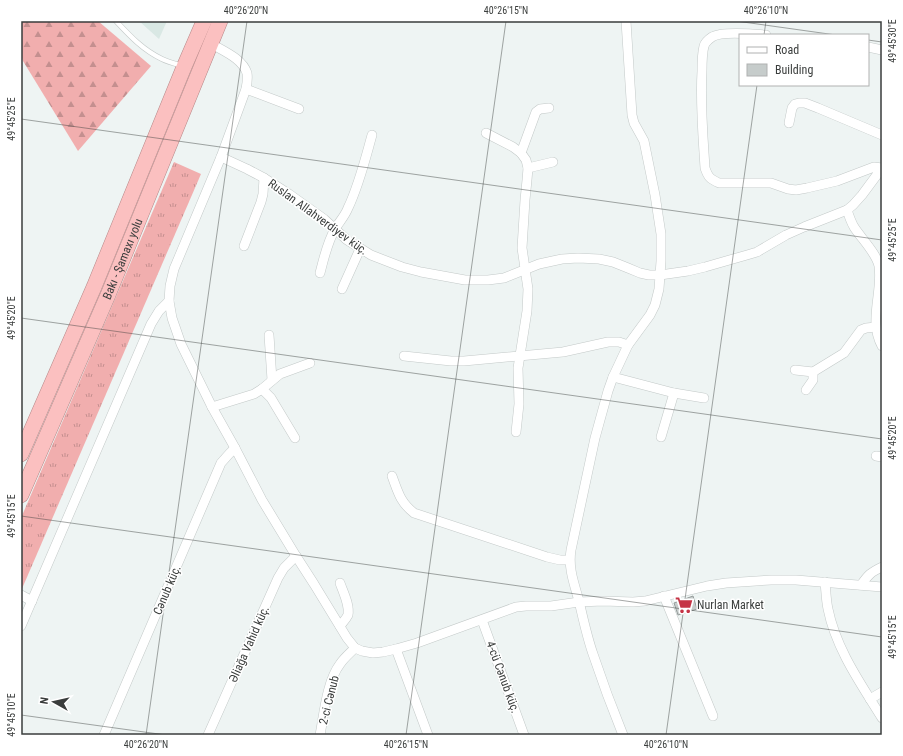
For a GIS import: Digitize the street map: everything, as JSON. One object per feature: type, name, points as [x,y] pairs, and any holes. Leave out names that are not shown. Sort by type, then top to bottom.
[{"type":"highway","name":"Bakı - Şamaxı yolu","points":[[21,454],[94,287],[204,21]]},
{"type":"highway","name":"Bakı - Şamaxı yolu","points":[[21,495],[108,294],[220,21]]},
{"type":"street","points":[[623,735],[608,699],[593,654],[584,624],[569,560],[595,438],[608,391],[628,345],[650,315],[655,305],[659,289],[661,248],[658,210],[646,147],[643,137],[634,123],[632,115],[626,21]]},
{"type":"street","points":[[757,34],[722,34],[712,36],[705,44],[703,52],[701,107],[705,168],[708,176],[712,180],[719,183],[771,183],[796,190],[837,181],[874,167],[882,168]]},
{"type":"street","points":[[210,43],[242,64],[248,79],[246,89],[221,157],[174,269],[170,286],[169,301],[172,318],[179,338],[212,407],[262,500],[347,638],[355,648],[373,653],[396,649],[417,643],[516,607],[551,606],[579,602],[633,602],[707,586],[770,580],[796,580],[882,587]]},
{"type":"street","points":[[869,47],[882,50]]},
{"type":"street","points":[[246,89],[299,109]]},
{"type":"street","points":[[789,123],[792,108],[795,104],[805,103],[882,135]]},
{"type":"street","points":[[521,153],[536,112],[540,109],[549,108]]},
{"type":"street","points":[[486,133],[513,147],[521,153],[526,160],[528,168],[522,241],[528,289],[527,311],[518,368],[519,404],[516,432]]},
{"type":"street","points":[[320,273],[329,240],[346,214],[357,186],[372,135]]},
{"type":"street","name":"Ruslan Allahverdiyev küç.","points":[[221,157],[264,178],[289,194],[324,219],[360,249],[371,255],[402,267],[465,280],[497,280],[549,261],[578,258],[599,259],[613,262],[649,275],[660,275],[705,267],[757,252],[804,227],[847,210],[862,195],[882,168]]},
{"type":"street","points":[[528,168],[553,162]]},
{"type":"street","points":[[244,246],[261,202],[264,178]]},
{"type":"street","points":[[847,210],[853,226],[875,255],[879,264],[880,277],[876,327],[882,346]]},
{"type":"street","points":[[342,289],[360,249]]},
{"type":"street","points":[[21,626],[151,324],[159,311],[169,301]]},
{"type":"street","points":[[795,370],[813,372],[844,353],[861,330],[876,327]]},
{"type":"street","points":[[269,335],[272,380]]},
{"type":"street","points":[[404,356],[451,361],[563,352],[608,342],[619,342],[628,345]]},
{"type":"street","points":[[212,407],[254,394],[280,374],[310,363]]},
{"type":"street","points":[[806,390],[813,380],[813,372]]},
{"type":"street","points":[[613,377],[674,393],[704,398]]},
{"type":"street","points":[[262,389],[271,398],[295,438]]},
{"type":"street","points":[[661,437],[674,393]]},
{"type":"street","name":"Cənub küç.","points":[[104,735],[221,463],[235,448]]},
{"type":"street","points":[[392,476],[401,500],[406,508],[414,513],[547,557],[560,560],[569,560]]},
{"type":"street","name":"Əliağa Vahid küç.","points":[[208,735],[278,578],[284,568],[296,556]]},
{"type":"street","points":[[861,585],[867,576],[882,567]]},
{"type":"street","points":[[825,582],[832,626],[848,661],[882,718]]},
{"type":"street","points":[[340,583],[348,607],[348,614],[340,626]]},
{"type":"street","points":[[21,595],[32,601]]},
{"type":"street","points":[[664,596],[713,716]]},
{"type":"street","name":"4-cü Cənub küç.","points":[[482,620],[524,735]]},
{"type":"street","name":"2-ci Cənub","points":[[320,735],[334,673],[340,663],[355,648]]},
{"type":"street","points":[[396,649],[428,735]]},
{"type":"street","points":[[870,699],[882,692]]},
{"type":"lane","points":[[116,21],[133,39],[147,50],[163,59],[184,67]]},
{"type":"shaded area","points":[[139,21],[167,21],[159,39]]},
{"type":"green space","points":[[21,21],[98,21],[151,66],[78,151],[23,61],[21,55]]},
{"type":"green space","points":[[174,162],[201,174],[21,591],[21,518]]},
{"type":"building","points":[[693,596],[697,609],[678,615],[674,603]]},
{"type":"place","name":"Nurlan Market","points":[[684,605]]}]
